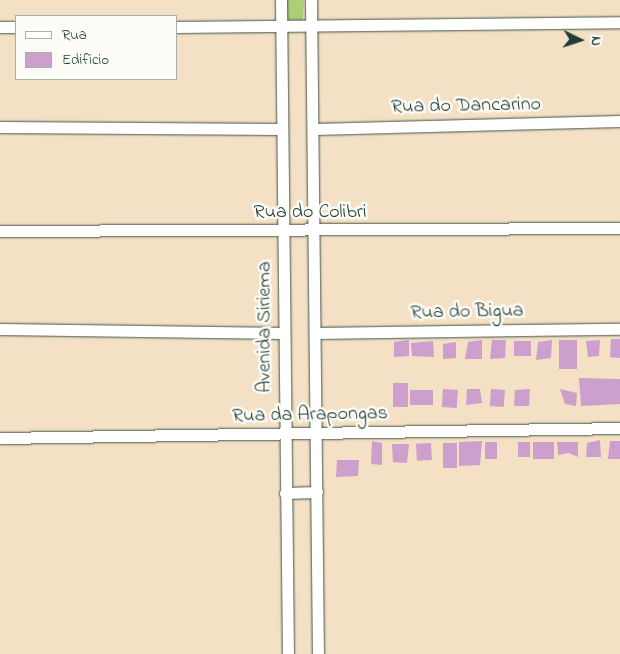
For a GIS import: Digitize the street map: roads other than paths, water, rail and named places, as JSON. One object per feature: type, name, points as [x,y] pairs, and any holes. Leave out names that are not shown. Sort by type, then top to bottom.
[{"type":"street","name":"Avenida Siriema","points":[[281,0],[284,493],[288,654]]},
{"type":"street","points":[[311,0],[314,128],[318,654]]},
{"type":"street","points":[[178,27],[311,27],[620,22]]},
{"type":"street","points":[[0,27],[15,27]]},
{"type":"street","name":"Rua do Dancarino","points":[[314,128],[620,121]]},
{"type":"street","points":[[0,127],[282,129]]},
{"type":"street","name":"Rua do Colibri","points":[[0,231],[314,232],[620,228]]},
{"type":"street","points":[[0,329],[284,333]]},
{"type":"street","name":"Rua do Bigua","points":[[315,333],[620,329]]},
{"type":"street","name":"Rua da Arapongas","points":[[0,438],[284,435],[620,428]]},
{"type":"street","points":[[284,493],[317,492]]}]
